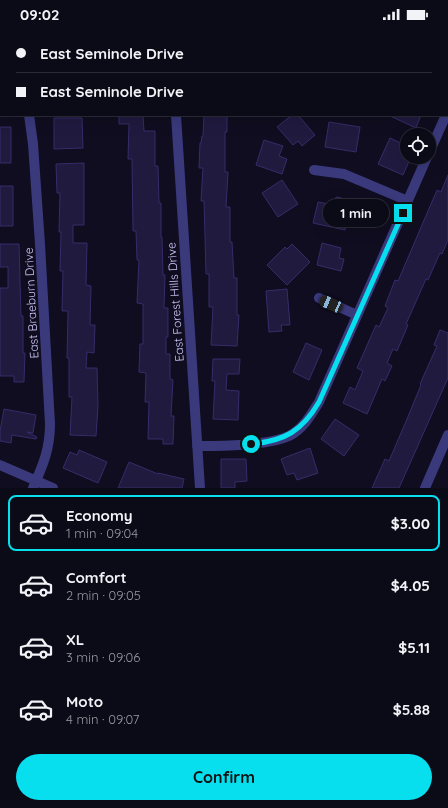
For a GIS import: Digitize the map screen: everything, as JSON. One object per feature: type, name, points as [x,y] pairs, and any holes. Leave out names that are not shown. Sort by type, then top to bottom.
[{"type":"street","name":"East Braeburn Drive","points":[[29,116],[33,144],[40,237],[50,424],[50,442],[45,461],[35,484]]},
{"type":"street","name":"East Forest Hills Drive","points":[[176,116],[200,488]]},
{"type":"street","points":[[436,137],[446,116]]},
{"type":"street","points":[[197,446],[263,443],[289,436],[302,426],[319,402],[424,164]]},
{"type":"street","points":[[314,170],[344,174],[408,201]]},
{"type":"street","points":[[319,298],[357,315]]},
{"type":"street","points":[[425,488],[448,436]]},
{"type":"street","points":[[0,465],[35,484],[52,488]]},
{"type":"building","points":[[119,116],[143,116],[144,131],[155,131],[155,166],[158,166],[159,203],[161,203],[163,275],[165,275],[164,308],[168,308],[168,337],[166,337],[166,354],[170,354],[170,379],[173,380],[171,416],[174,416],[173,444],[163,444],[163,439],[148,439],[149,402],[145,402],[146,373],[139,372],[140,344],[143,344],[143,304],[137,303],[139,260],[137,260],[136,231],[133,231],[132,159],[128,159],[129,124],[119,124]]},
{"type":"building","points":[[204,116],[227,116],[227,132],[225,132],[225,172],[228,172],[226,207],[230,207],[230,242],[232,242],[234,278],[237,278],[237,315],[239,315],[237,346],[211,345],[213,307],[209,307],[209,274],[206,274],[204,201],[201,201],[203,168],[199,168],[200,143],[203,136]]},
{"type":"building","points":[[291,116],[299,116],[315,135],[302,146],[298,141],[293,145],[277,127]]},
{"type":"building","points":[[390,116],[421,116],[416,128]]},
{"type":"building","points":[[54,118],[82,118],[83,148],[54,149]]},
{"type":"building","points":[[329,122],[360,127],[356,152],[325,147]]},
{"type":"building","points":[[0,127],[11,127],[11,163],[0,163]]},
{"type":"building","points":[[390,138],[400,143],[400,164],[408,164],[403,175],[378,164]]},
{"type":"building","points":[[264,140],[283,146],[279,156],[287,159],[282,174],[256,165]]},
{"type":"building","points":[[84,163],[84,225],[73,225],[73,243],[87,243],[86,285],[91,286],[90,325],[95,325],[94,353],[87,352],[86,368],[97,368],[98,406],[96,436],[70,435],[72,397],[69,397],[69,358],[67,358],[68,311],[62,311],[63,271],[60,271],[60,193],[57,193],[56,164]]},
{"type":"building","points":[[448,175],[448,240],[442,254],[440,253],[428,280],[426,279],[406,324],[408,325],[397,351],[393,349],[387,363],[392,366],[385,381],[382,379],[367,414],[343,403],[350,387],[355,390],[363,371],[357,368],[376,325],[379,327],[388,308],[385,306],[395,280],[398,281],[437,190],[441,192]]},
{"type":"building","points":[[282,180],[298,204],[278,217],[262,193]]},
{"type":"building","points":[[0,186],[13,186],[13,226],[0,226]]},
{"type":"building","points":[[336,197],[351,200],[345,230],[313,223],[318,202],[334,205]]},
{"type":"building","points":[[322,243],[341,248],[339,258],[344,259],[341,271],[317,265]]},
{"type":"building","points":[[0,244],[19,244],[21,316],[23,316],[23,353],[25,353],[24,382],[14,382],[14,376],[0,376],[0,288],[8,288],[8,267],[0,267]]},
{"type":"building","points":[[292,244],[310,262],[287,285],[267,265],[285,247],[287,249]]},
{"type":"building","points":[[287,289],[290,325],[281,325],[282,331],[269,332],[266,291]]},
{"type":"building","points":[[440,330],[448,333],[448,378],[399,488],[372,488],[385,459],[389,461],[437,346],[434,345]]},
{"type":"building","points":[[306,343],[322,350],[309,380],[293,372]]},
{"type":"building","points":[[213,359],[240,359],[239,374],[227,374],[226,390],[239,391],[238,420],[213,419],[215,381],[212,381]]},
{"type":"building","points":[[4,409],[36,415],[33,433],[27,432],[37,437],[36,439],[12,435],[11,443],[0,441],[0,431]]},
{"type":"building","points":[[335,419],[359,435],[344,456],[321,439]]},
{"type":"building","points":[[310,448],[318,473],[297,480],[294,473],[287,475],[281,459]]},
{"type":"building","points":[[79,450],[107,462],[98,483],[63,468],[70,452],[77,455]]},
{"type":"building","points":[[221,459],[246,459],[247,481],[235,482],[235,488],[221,488]]},
{"type":"building","points":[[129,462],[158,474],[184,479],[182,488],[118,488]]},
{"type":"route","points":[[251,444],[263,443],[289,436],[302,426],[310,416],[319,402],[341,354],[403,213]]}]
